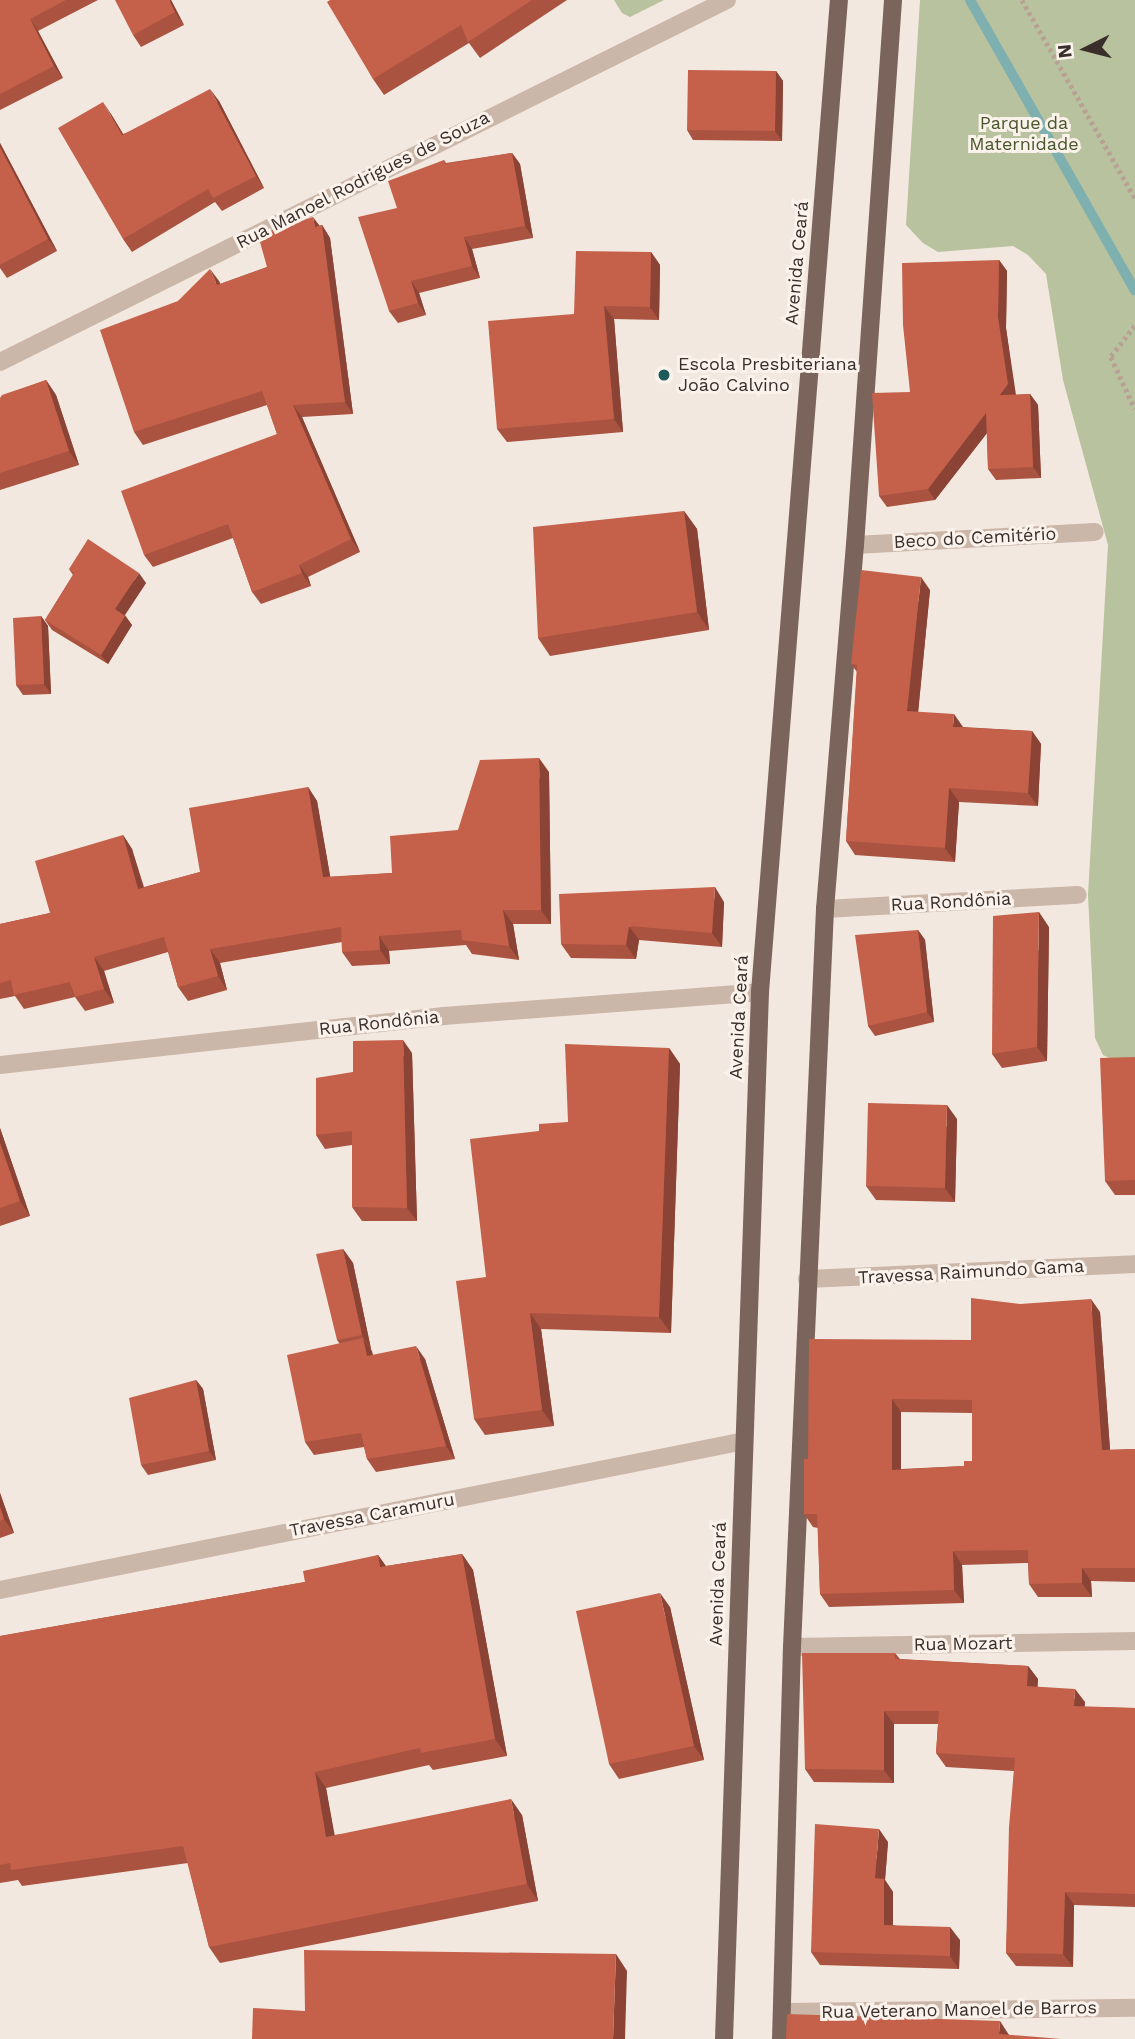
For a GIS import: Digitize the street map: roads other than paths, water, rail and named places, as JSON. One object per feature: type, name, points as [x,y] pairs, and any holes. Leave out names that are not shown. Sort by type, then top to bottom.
[{"type":"main road","name":"Avenida Ceará","points":[[724,2039],[760,992],[839,0]]},
{"type":"main road","points":[[782,2039],[792,1647],[825,909],[855,545],[893,0]]},
{"type":"street","name":"Rua Manoel Rodrigues de Souza","points":[[0,362],[695,6],[727,0]]},
{"type":"street","name":"Beco do Cemitério","points":[[855,545],[1095,532]]},
{"type":"street","name":"Rua Rondônia","points":[[825,909],[1078,895]]},
{"type":"street","name":"Rua Rondônia","points":[[0,1065],[444,1016],[760,992]]},
{"type":"street","name":"Travessa Raimundo Gama","points":[[807,1279],[1135,1264]]},
{"type":"street","name":"Travessa Caramuru","points":[[0,1590],[744,1441]]},
{"type":"street","name":"Rua Mozart","points":[[792,1647],[1135,1641]]},
{"type":"street","name":"Rua Veterano Manoel de Barros","points":[[783,2012],[1135,2008]]},
{"type":"waterway","points":[[970,0],[1135,290]]},
{"type":"place","name":"Escola Presbiteriana João Calvino","points":[[664,375]]},
{"type":"park label","name":"Parque da Maternidade","points":[[1024,134]]}]
